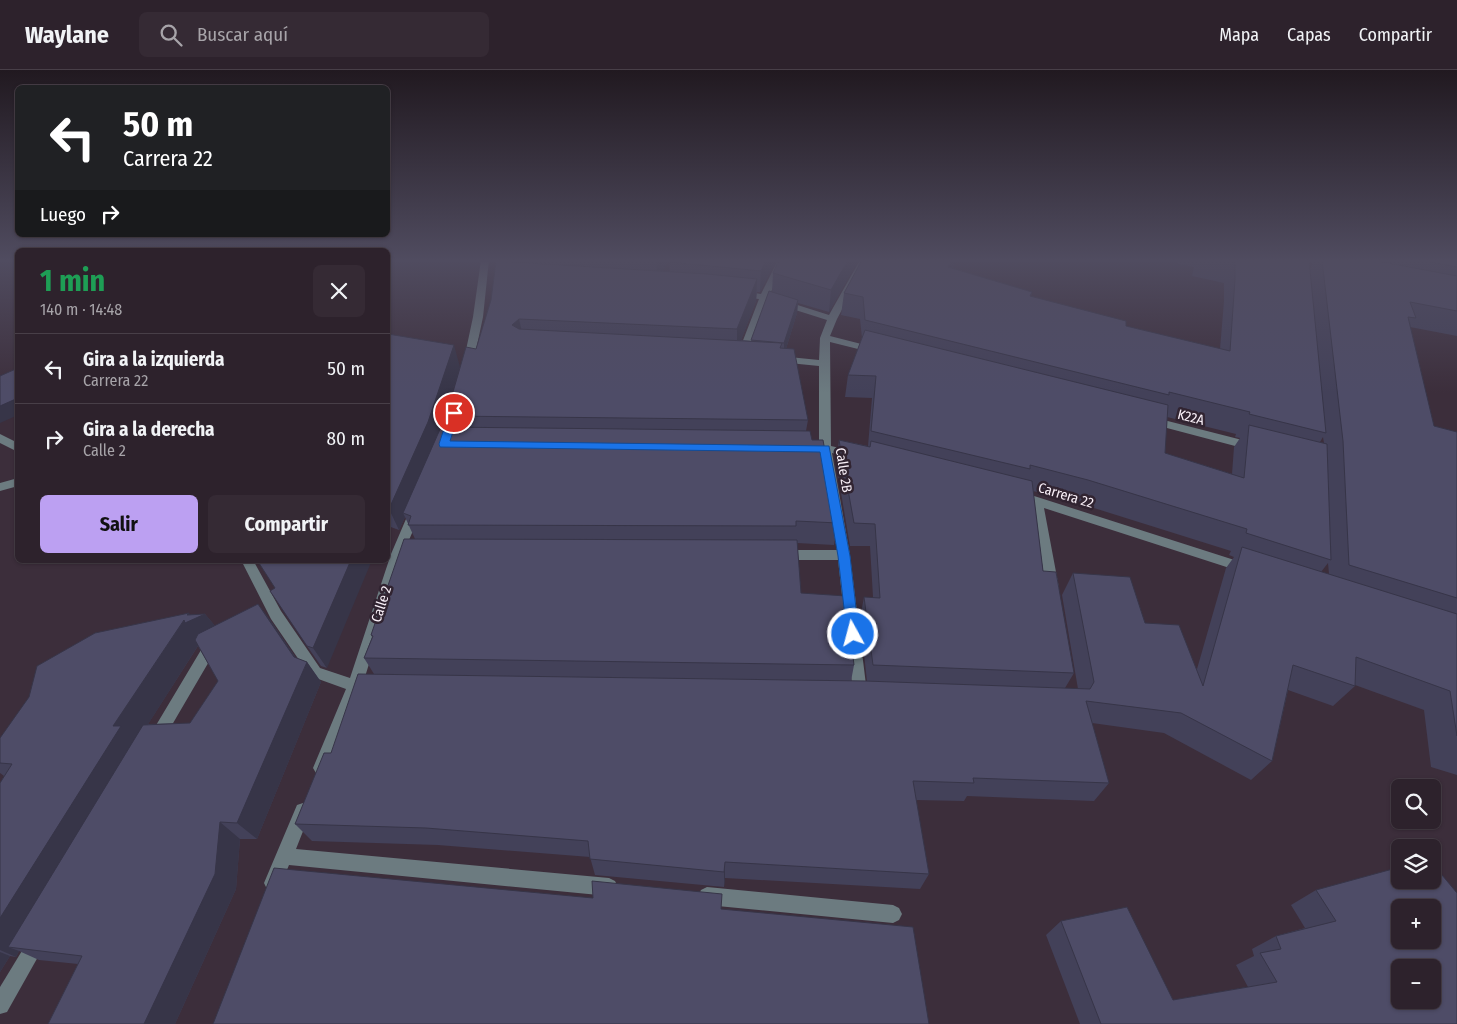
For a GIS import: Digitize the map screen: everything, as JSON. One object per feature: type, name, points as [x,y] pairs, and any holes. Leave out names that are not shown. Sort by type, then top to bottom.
[{"type":"street","points":[[464,381],[481,305]]},
{"type":"street","points":[[742,356],[762,305]]},
{"type":"street","points":[[785,305],[832,319]]},
{"type":"street","name":"Calle 2B","points":[[840,305],[825,338],[825,448],[844,556],[855,693],[879,694]]},
{"type":"street","points":[[825,338],[883,352]]},
{"type":"street","points":[[769,358],[824,363]]},
{"type":"street","name":"K22A","points":[[1144,419],[1260,448]]},
{"type":"street","points":[[0,438],[15,446]]},
{"type":"street","points":[[796,448],[825,448],[864,458]]},
{"type":"street","points":[[0,487],[15,483]]},
{"type":"street","name":"Carrera 22","points":[[1018,496],[1255,571]]},
{"type":"street","name":"Calle 2","points":[[314,784],[355,686],[421,499]]},
{"type":"street","points":[[1037,501],[1054,597]]},
{"type":"street","points":[[764,555],[844,556]]},
{"type":"street","points":[[249,563],[276,615],[315,672],[355,686],[384,686]]},
{"type":"street","points":[[260,623],[276,615]]},
{"type":"street","points":[[150,751],[209,649],[226,640]]},
{"type":"street","points":[[266,900],[307,802]]},
{"type":"street","points":[[285,856],[628,888]]},
{"type":"street","points":[[687,894],[893,914]]},
{"type":"street","points":[[0,1005],[45,929]]},
{"type":"building","points":[[490,305],[747,305],[737,329],[519,319],[512,325],[519,329],[782,343],[780,348],[794,349],[808,420],[446,416],[466,347],[476,349]]},
{"type":"building","points":[[764,305],[797,305],[784,343],[751,340]]},
{"type":"building","points":[[864,305],[1063,305],[1126,321],[1126,326],[1230,351],[1233,305],[1313,305],[1326,433],[1169,392],[1169,395],[865,320]]},
{"type":"building","points":[[1327,305],[1411,305],[1416,318],[1408,317],[1434,426],[1457,432],[1457,598],[1349,565],[1343,441]]},
{"type":"building","points":[[1423,305],[1457,305],[1457,311]]},
{"type":"building","points":[[865,330],[1168,405],[1165,453],[1244,478],[1249,425],[1327,444],[1331,560],[1246,533],[1247,529],[1088,480],[1030,465],[1030,469],[871,431],[876,376],[848,375]]},
{"type":"building","points":[[390,334],[454,345],[428,422],[390,507]]},
{"type":"building","points":[[15,369],[15,399],[0,406],[0,376]]},
{"type":"building","points":[[441,427],[810,431],[812,440],[823,440],[838,523],[796,521],[796,526],[408,525],[411,516],[403,513]]},
{"type":"building","points":[[839,440],[870,447],[871,441],[1032,481],[1043,571],[1056,572],[1074,673],[873,665],[864,597],[880,598],[875,524],[854,523]]},
{"type":"building","points":[[404,539],[797,540],[801,593],[846,596],[854,665],[364,658],[373,636],[371,635]]},
{"type":"building","points":[[1242,547],[1457,614],[1457,736],[1450,691],[1356,657],[1355,686],[1293,665],[1272,761],[1181,713],[1086,701],[1109,783],[973,778],[974,783],[913,781],[929,874],[725,862],[724,872],[590,859],[588,841],[426,828],[295,824],[324,753],[331,753],[358,674],[865,681],[1090,689],[1094,682],[1073,573],[1130,577],[1145,623],[1179,625],[1203,686]]},
{"type":"building","points":[[259,563],[350,563],[313,648],[307,646],[270,591],[275,588]]},
{"type":"building","points":[[258,604],[294,657],[307,662],[237,823],[220,822],[215,874],[144,1024],[48,1024],[82,956],[8,947],[143,725],[190,723],[218,681],[195,640],[198,634]]},
{"type":"building","points":[[189,613],[187,615],[205,614],[185,623],[184,620],[113,726],[121,726],[0,918],[0,783],[12,764],[0,763],[0,738],[29,697],[37,666],[95,633]]},
{"type":"building","points":[[274,868],[593,898],[592,881],[722,894],[721,909],[913,927],[929,1024],[213,1024]]},
{"type":"building","points":[[1391,869],[1391,889],[1441,889],[1441,874],[1457,893],[1457,1024],[1101,1024],[1061,921],[1127,907],[1173,1000],[1277,982],[1260,953],[1281,949],[1276,936],[1336,921],[1316,890]]},
{"type":"route","points":[[454,413],[444,444],[825,448],[844,556],[853,634]]}]
